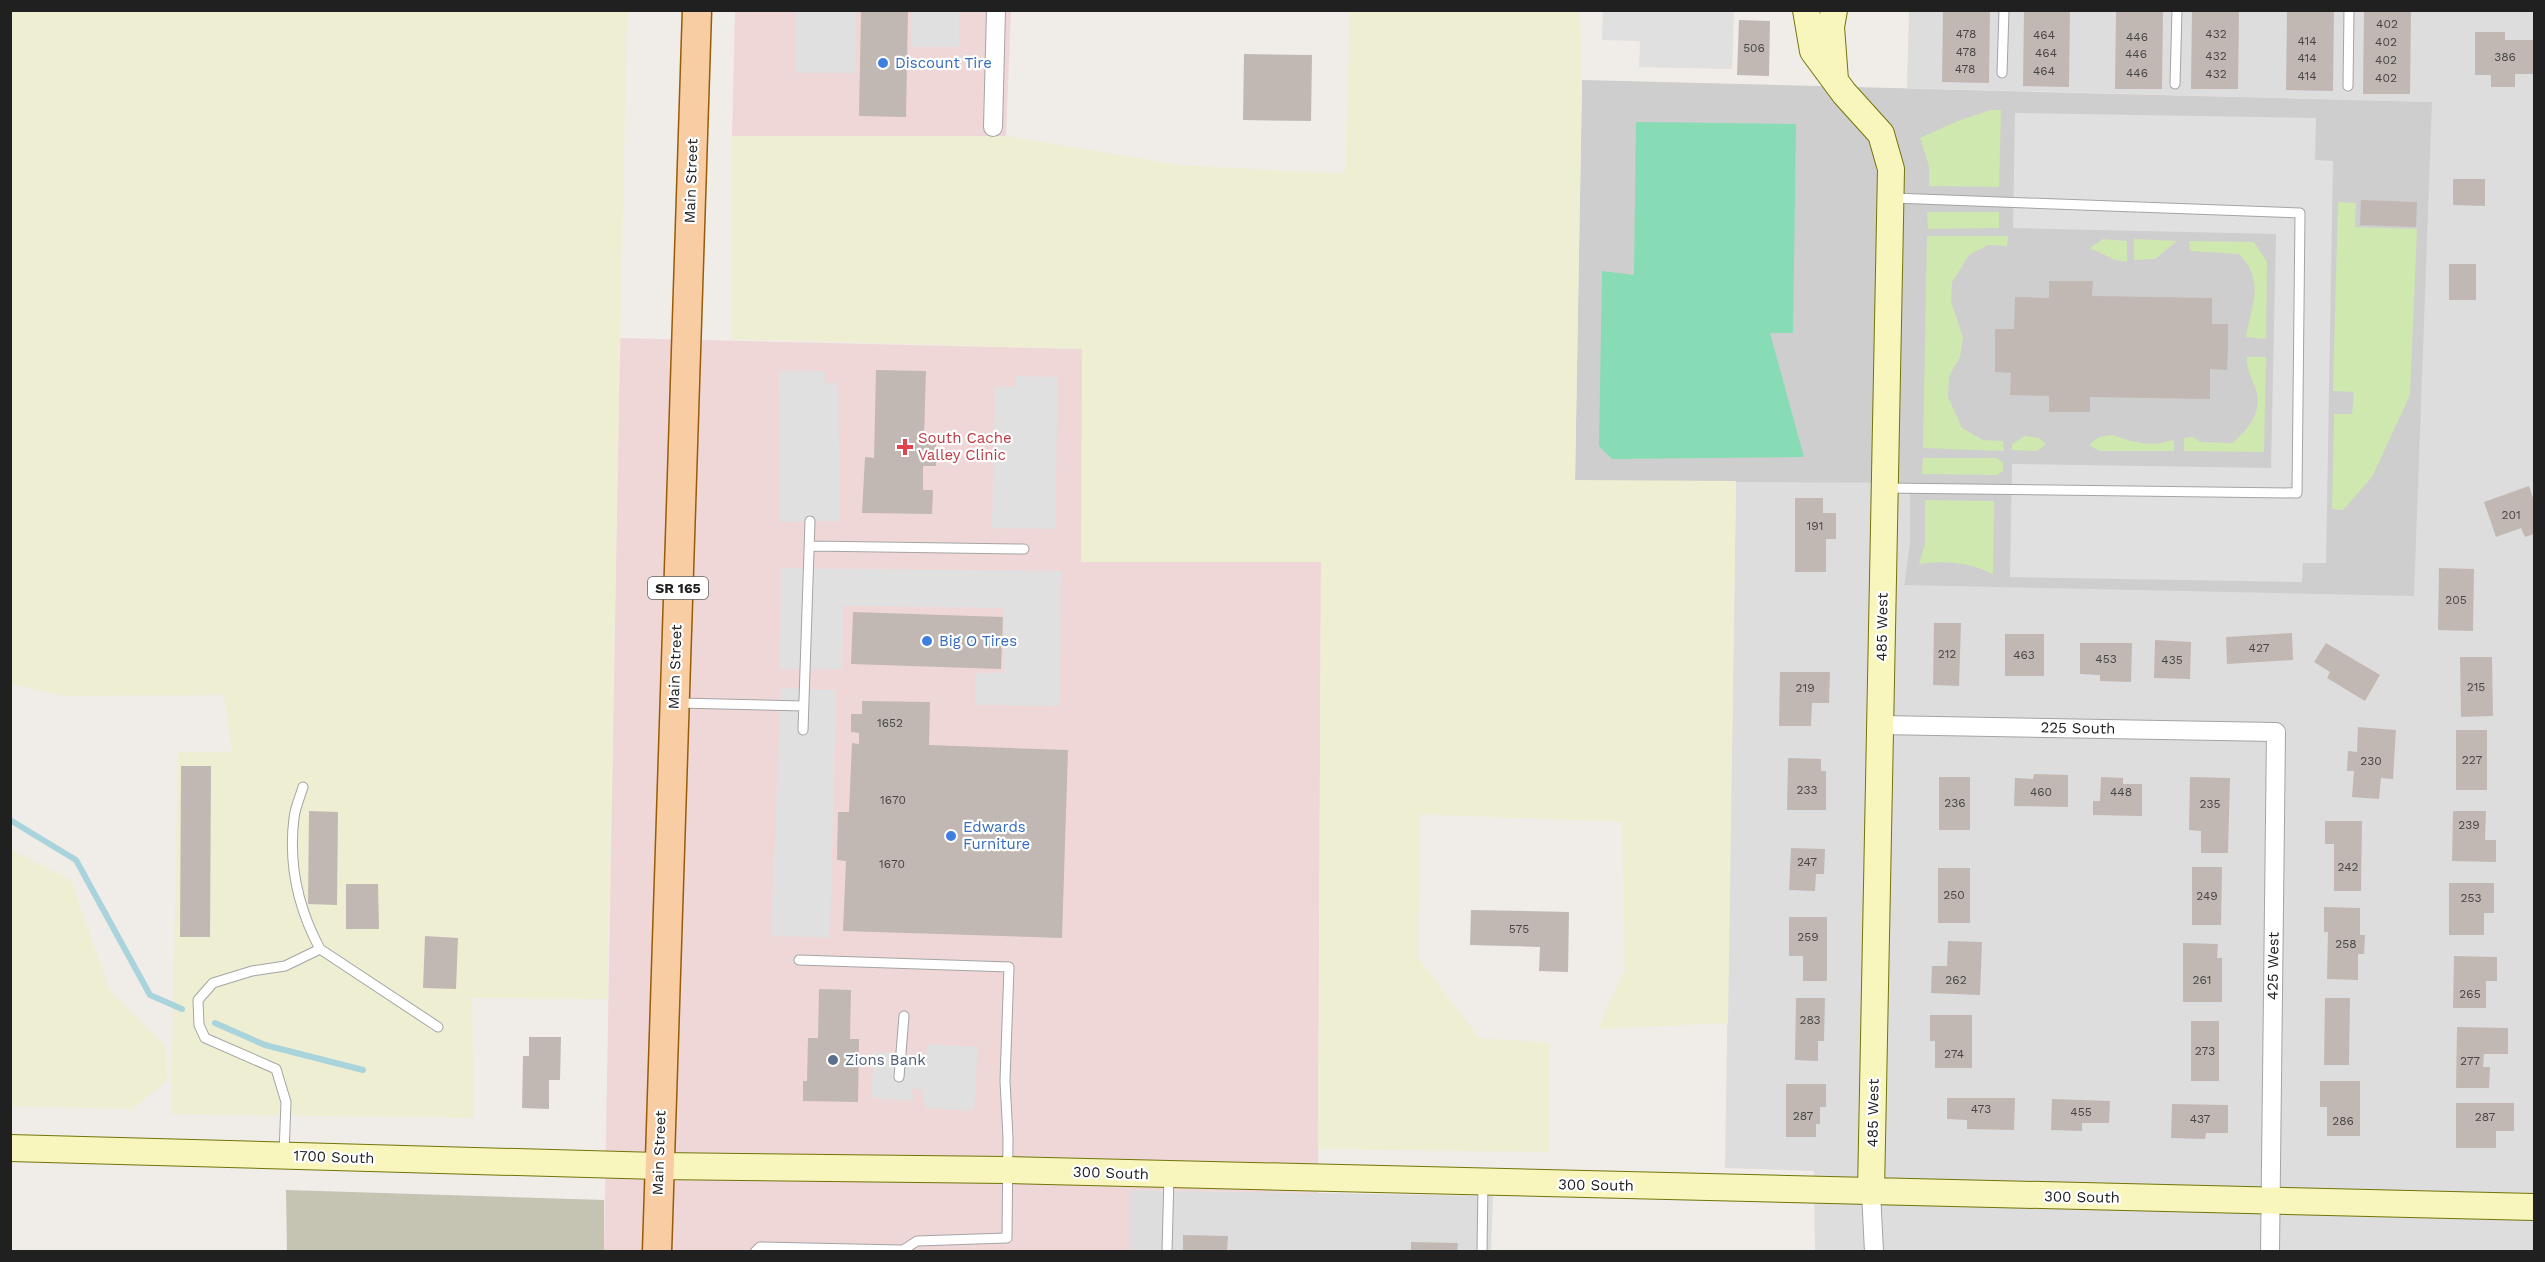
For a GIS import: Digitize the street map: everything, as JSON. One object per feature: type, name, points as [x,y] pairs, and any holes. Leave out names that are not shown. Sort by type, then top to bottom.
[{"type":"main road","name":"Main Street","points":[[657,1251],[697,10]]},
{"type":"street","points":[[993,127],[996,10]]},
{"type":"street","name":"485 West","points":[[1806,10],[1814,51],[1835,80],[1881,134],[1891,169],[1871,1192]]},
{"type":"street","points":[[1834,10],[1831,27],[1835,80]]},
{"type":"street","name":"225 South","points":[[1880,725],[2276,732]]},
{"type":"street","name":"425 West","points":[[2270,1251],[2276,732]]},
{"type":"street","name":"1700 South","points":[[10,1148],[658,1166]]},
{"type":"street","name":"300 South","points":[[658,1166],[1007,1170],[2535,1207]]},
{"type":"street","points":[[1871,1192],[1874,1251]]},
{"type":"lane","points":[[2002,73],[2004,10]]},
{"type":"lane","points":[[2175,84],[2177,10]]},
{"type":"lane","points":[[2348,86],[2349,10]]},
{"type":"lane","points":[[1885,488],[2297,493],[2300,213],[1891,197]]},
{"type":"lane","points":[[803,730],[810,521]]},
{"type":"lane","points":[[810,546],[1024,549]]},
{"type":"lane","points":[[674,703],[804,706]]},
{"type":"lane","points":[[303,787],[294,818],[294,880],[305,921],[320,949],[438,1027]]},
{"type":"lane","points":[[284,1156],[286,1102],[276,1069],[205,1038],[199,1025],[198,1000],[213,982],[252,971],[285,966],[320,949]]},
{"type":"lane","points":[[755,1251],[760,1247],[901,1251],[917,1240],[1007,1238],[1008,1138],[1005,1081],[1009,967],[799,960]]},
{"type":"lane","points":[[899,1077],[904,1016]]},
{"type":"lane","points":[[1167,1251],[1169,1175]]},
{"type":"lane","points":[[1482,1251],[1484,1183]]},
{"type":"shaded area","points":[[735,11],[1011,11],[1006,136],[732,136]]},
{"type":"shaded area","points":[[796,11],[856,11],[855,73],[795,73]]},
{"type":"shaded area","points":[[911,11],[959,11],[959,47],[911,47]]},
{"type":"shaded area","points":[[1603,11],[1734,11],[1732,69],[1639,67],[1640,41],[1602,40]]},
{"type":"shaded area","points":[[1909,11],[2534,11],[2534,1251],[1815,1251],[1814,1171],[1725,1168],[1736,481],[1911,483],[1910,542],[1904,584],[2432,102],[1907,88]]},
{"type":"shaded area","points":[[1582,80],[2432,102],[2414,596],[1904,585],[1910,542],[1910,483],[1575,481]]},
{"type":"shaded area","points":[[2015,113],[2316,118],[2315,160],[2333,161],[2326,563],[2303,563],[2302,582],[2010,577],[2012,464],[2271,468],[2276,234],[2013,228]]},
{"type":"shaded area","points":[[620,338],[1082,349],[1082,561],[1321,562],[1318,1193],[1129,1190],[1129,1251],[604,1252]]},
{"type":"shaded area","points":[[779,371],[825,371],[825,383],[838,383],[840,521],[780,522]]},
{"type":"shaded area","points":[[1016,376],[1058,377],[1055,529],[992,528],[995,386],[1015,387]]},
{"type":"shaded area","points":[[781,568],[1061,571],[1060,706],[975,705],[975,673],[1004,673],[1004,608],[843,606],[842,669],[780,669]]},
{"type":"shaded area","points":[[781,688],[836,690],[830,938],[771,936]]},
{"type":"shaded area","points":[[927,1044],[978,1047],[974,1111],[926,1108],[921,1089],[911,1089],[914,1101],[871,1098],[874,1052],[907,1054],[907,1065],[925,1066]]},
{"type":"shaded area","points":[[286,1190],[604,1200],[604,1251],[287,1251]]},
{"type":"shaded area","points":[[1129,1190],[1493,1196],[1491,1251],[1129,1252]]},
{"type":"green space","points":[[11,11],[627,11],[607,999],[472,998],[474,1118],[171,1114],[178,752],[232,752],[224,695],[63,696],[11,684]]},
{"type":"green space","points":[[1350,11],[1580,11],[1582,80],[1575,480],[1736,481],[1728,1023],[1598,1029],[1625,969],[1622,822],[1420,814],[1418,958],[1479,1038],[1549,1043],[1549,1152],[1318,1149],[1321,562],[1081,562],[1082,349],[732,339],[732,136],[1006,136],[1179,165],[1345,174]]},
{"type":"green space","points":[[1991,110],[2001,110],[1999,187],[1929,186],[1929,166],[1920,138],[1955,122]]},
{"type":"green space","points":[[1636,122],[1796,124],[1793,333],[1770,333],[1804,457],[1612,459],[1599,446],[1602,271],[1634,275]]},
{"type":"green space","points":[[2338,202],[2356,203],[2355,227],[2417,229],[2410,395],[2372,477],[2343,510],[2332,509],[2334,414],[2352,414],[2354,392],[2333,391]]},
{"type":"green space","points":[[1927,212],[1999,212],[1999,228],[1928,229]]},
{"type":"green space","points":[[1927,236],[2008,236],[2007,246],[1988,245],[1969,255],[1952,282],[1951,302],[1963,337],[1960,357],[1949,376],[1948,397],[1962,428],[1983,440],[2003,441],[2004,451],[1923,448]]},
{"type":"green space","points":[[2103,239],[2127,241],[2127,262],[2115,260],[2090,248]]},
{"type":"green space","points":[[2134,239],[2177,241],[2155,259],[2134,260]]},
{"type":"green space","points":[[2189,241],[2254,242],[2267,262],[2266,339],[2246,337],[2254,294],[2252,274],[2247,264],[2239,254],[2190,251]]},
{"type":"green space","points":[[2247,357],[2266,357],[2264,452],[2184,451],[2184,438],[2192,437],[2201,442],[2232,443],[2252,422],[2258,401]]},
{"type":"green space","points":[[2112,435],[2143,443],[2174,440],[2174,451],[2099,451],[2089,445],[2099,437]]},
{"type":"green space","points":[[2025,436],[2039,438],[2046,444],[2037,451],[2012,450],[2012,444]]},
{"type":"green space","points":[[1923,458],[1997,458],[2003,463],[2003,471],[1997,475],[1922,474]]},
{"type":"green space","points":[[1925,500],[1994,501],[1993,574],[1957,563],[1919,564],[1925,544]]},
{"type":"green space","points":[[10,849],[71,880],[110,991],[166,1047],[167,1081],[132,1109],[11,1106]]},
{"type":"building","name":"Discount Tire","points":[[861,10],[908,10],[906,117],[859,116]]},
{"type":"building","points":[[1943,10],[1990,10],[1989,83],[1942,82]]},
{"type":"building","points":[[2024,10],[2070,10],[2069,87],[2023,86]]},
{"type":"building","points":[[2116,10],[2163,10],[2162,89],[2115,89]]},
{"type":"building","points":[[2192,10],[2239,10],[2238,89],[2191,89]]},
{"type":"building","points":[[2287,10],[2334,10],[2333,91],[2286,90]]},
{"type":"building","points":[[2364,10],[2411,10],[2410,94],[2363,94]]},
{"type":"building","points":[[1739,20],[1770,21],[1769,76],[1737,75]]},
{"type":"building","points":[[2475,32],[2505,32],[2505,40],[2534,40],[2534,74],[2515,74],[2515,87],[2491,87],[2491,75],[2475,75]]},
{"type":"building","points":[[1244,54],[1312,55],[1311,121],[1243,120]]},
{"type":"building","points":[[2453,179],[2485,179],[2485,206],[2453,205]]},
{"type":"building","points":[[2361,200],[2417,202],[2416,227],[2360,225]]},
{"type":"building","points":[[2449,264],[2476,264],[2476,300],[2449,300]]},
{"type":"building","points":[[2049,281],[2093,281],[2092,296],[2212,298],[2212,324],[2228,324],[2228,348],[2227,370],[2210,369],[2210,399],[2090,397],[2090,412],[2049,412],[2049,396],[2010,395],[2011,373],[1995,372],[1995,329],[2014,329],[2015,297],[2049,298]]},
{"type":"building","name":"South Cache Valley Clinic","points":[[876,370],[926,371],[924,437],[936,437],[936,466],[923,466],[923,490],[933,490],[932,514],[862,513],[865,457],[874,458]]},
{"type":"building","points":[[2529,486],[2534,501],[2534,534],[2525,537],[2521,528],[2496,537],[2484,502]]},
{"type":"building","points":[[1795,498],[1823,498],[1823,513],[1836,513],[1836,539],[1826,539],[1826,572],[1795,572]]},
{"type":"building","points":[[2439,568],[2474,569],[2473,631],[2438,630]]},
{"type":"building","name":"Big O Tires","points":[[853,612],[1003,617],[1001,669],[851,664]]},
{"type":"building","points":[[1934,623],[1961,623],[1959,686],[1933,685]]},
{"type":"building","points":[[2292,633],[2293,660],[2227,664],[2226,637]]},
{"type":"building","points":[[2005,634],[2044,634],[2044,676],[2005,676]]},
{"type":"building","points":[[2155,640],[2191,642],[2190,679],[2154,678]]},
{"type":"building","points":[[2080,643],[2132,643],[2131,682],[2100,681],[2100,675],[2080,674]]},
{"type":"building","points":[[2326,643],[2380,675],[2365,701],[2327,678],[2330,672],[2314,662]]},
{"type":"building","points":[[2460,657],[2492,657],[2493,716],[2461,717]]},
{"type":"building","points":[[1780,672],[1830,672],[1829,703],[1812,703],[1811,726],[1779,726]]},
{"type":"building","name":"Edwards Furniture","points":[[862,701],[930,702],[929,745],[1068,750],[1062,938],[843,931],[846,861],[837,860],[838,812],[849,812],[852,743],[859,744],[859,733],[851,732],[851,714],[862,714]]},
{"type":"building","points":[[2358,727],[2396,730],[2393,779],[2381,778],[2379,799],[2352,797],[2354,771],[2347,771],[2348,751],[2357,752]]},
{"type":"building","points":[[2456,730],[2487,730],[2487,790],[2456,790]]},
{"type":"building","points":[[1788,758],[1821,759],[1821,771],[1826,771],[1826,810],[1787,810]]},
{"type":"building","points":[[181,766],[211,766],[210,937],[180,937]]},
{"type":"building","points":[[2034,774],[2068,775],[2068,807],[2014,806],[2015,778],[2033,779]]},
{"type":"building","points":[[1939,777],[1970,777],[1970,830],[1939,830]]},
{"type":"building","points":[[2101,777],[2123,778],[2123,784],[2142,784],[2142,816],[2093,815],[2093,801],[2100,801]]},
{"type":"building","points":[[2190,777],[2230,778],[2228,853],[2201,853],[2201,831],[2189,830]]},
{"type":"building","points":[[309,811],[338,812],[337,905],[308,904]]},
{"type":"building","points":[[2453,811],[2486,811],[2485,840],[2496,840],[2496,862],[2452,861]]},
{"type":"building","points":[[2325,821],[2362,821],[2361,891],[2334,891],[2334,844],[2325,844]]},
{"type":"building","points":[[1791,848],[1825,849],[1824,874],[1816,874],[1815,891],[1789,890]]},
{"type":"building","points":[[2192,867],[2222,867],[2221,925],[2192,925]]},
{"type":"building","points":[[1938,868],[1970,868],[1970,923],[1938,923]]},
{"type":"building","points":[[2449,883],[2494,883],[2494,913],[2484,913],[2484,935],[2449,935]]},
{"type":"building","points":[[346,884],[378,884],[379,929],[346,929]]},
{"type":"building","points":[[2324,907],[2360,908],[2360,935],[2365,935],[2364,954],[2358,954],[2358,980],[2327,979],[2328,932],[2324,932]]},
{"type":"building","points":[[1471,910],[1569,912],[1568,972],[1539,971],[1540,947],[1470,945]]},
{"type":"building","points":[[1789,917],[1827,917],[1827,981],[1803,981],[1803,956],[1789,956]]},
{"type":"building","points":[[425,936],[458,938],[456,989],[423,988]]},
{"type":"building","points":[[1948,941],[1982,942],[1980,995],[1931,993],[1932,966],[1947,966]]},
{"type":"building","points":[[2183,943],[2218,944],[2217,958],[2222,958],[2222,1002],[2183,1002]]},
{"type":"building","points":[[2454,956],[2497,957],[2497,981],[2486,981],[2486,1008],[2453,1008]]},
{"type":"building","name":"Zions Bank","points":[[819,989],[851,990],[850,1039],[859,1039],[858,1102],[803,1101],[803,1081],[807,1081],[808,1038],[818,1038]]},
{"type":"building","points":[[1796,998],[1825,998],[1824,1041],[1818,1041],[1818,1061],[1795,1060]]},
{"type":"building","points":[[2325,998],[2350,998],[2349,1065],[2324,1065]]},
{"type":"building","points":[[1930,1015],[1972,1015],[1972,1068],[1935,1068],[1935,1041],[1930,1041]]},
{"type":"building","points":[[2191,1021],[2219,1021],[2219,1081],[2191,1081]]},
{"type":"building","points":[[2457,1027],[2508,1028],[2508,1054],[2484,1054],[2483,1067],[2490,1067],[2489,1088],[2456,1088]]},
{"type":"building","points":[[529,1037],[561,1037],[560,1080],[549,1080],[549,1109],[522,1108],[523,1056],[529,1056]]},
{"type":"building","points":[[2320,1081],[2360,1081],[2360,1136],[2327,1136],[2327,1107],[2320,1107]]},
{"type":"building","points":[[1786,1084],[1826,1084],[1826,1107],[1820,1107],[1820,1124],[1816,1124],[1816,1137],[1786,1137]]},
{"type":"building","points":[[1947,1098],[2015,1098],[2014,1130],[1967,1129],[1967,1120],[1947,1119]]},
{"type":"building","points":[[2052,1099],[2110,1101],[2109,1123],[2082,1123],[2082,1131],[2051,1130]]},
{"type":"building","points":[[2456,1103],[2514,1103],[2514,1131],[2496,1131],[2496,1148],[2456,1148]]},
{"type":"building","points":[[2172,1104],[2228,1105],[2228,1133],[2206,1133],[2205,1139],[2171,1138]]},
{"type":"building","points":[[1183,1235],[1228,1236],[1227,1252],[1183,1252]]},
{"type":"building","points":[[1411,1242],[1458,1243],[1457,1252],[1411,1252]]},
{"type":"waterway","points":[[10,820],[76,860],[150,995],[182,1009]]},
{"type":"waterway","points":[[215,1023],[265,1045],[363,1070]]},
{"type":"place","name":"Discount Tire","points":[[883,63]]},
{"type":"place","name":"South Cache Valley Clinic","points":[[905,447]]},
{"type":"place","name":"Big O Tires","points":[[927,641]]},
{"type":"place","name":"Edwards Furniture","points":[[951,836]]},
{"type":"place","name":"Zions Bank","points":[[833,1060]]}]
